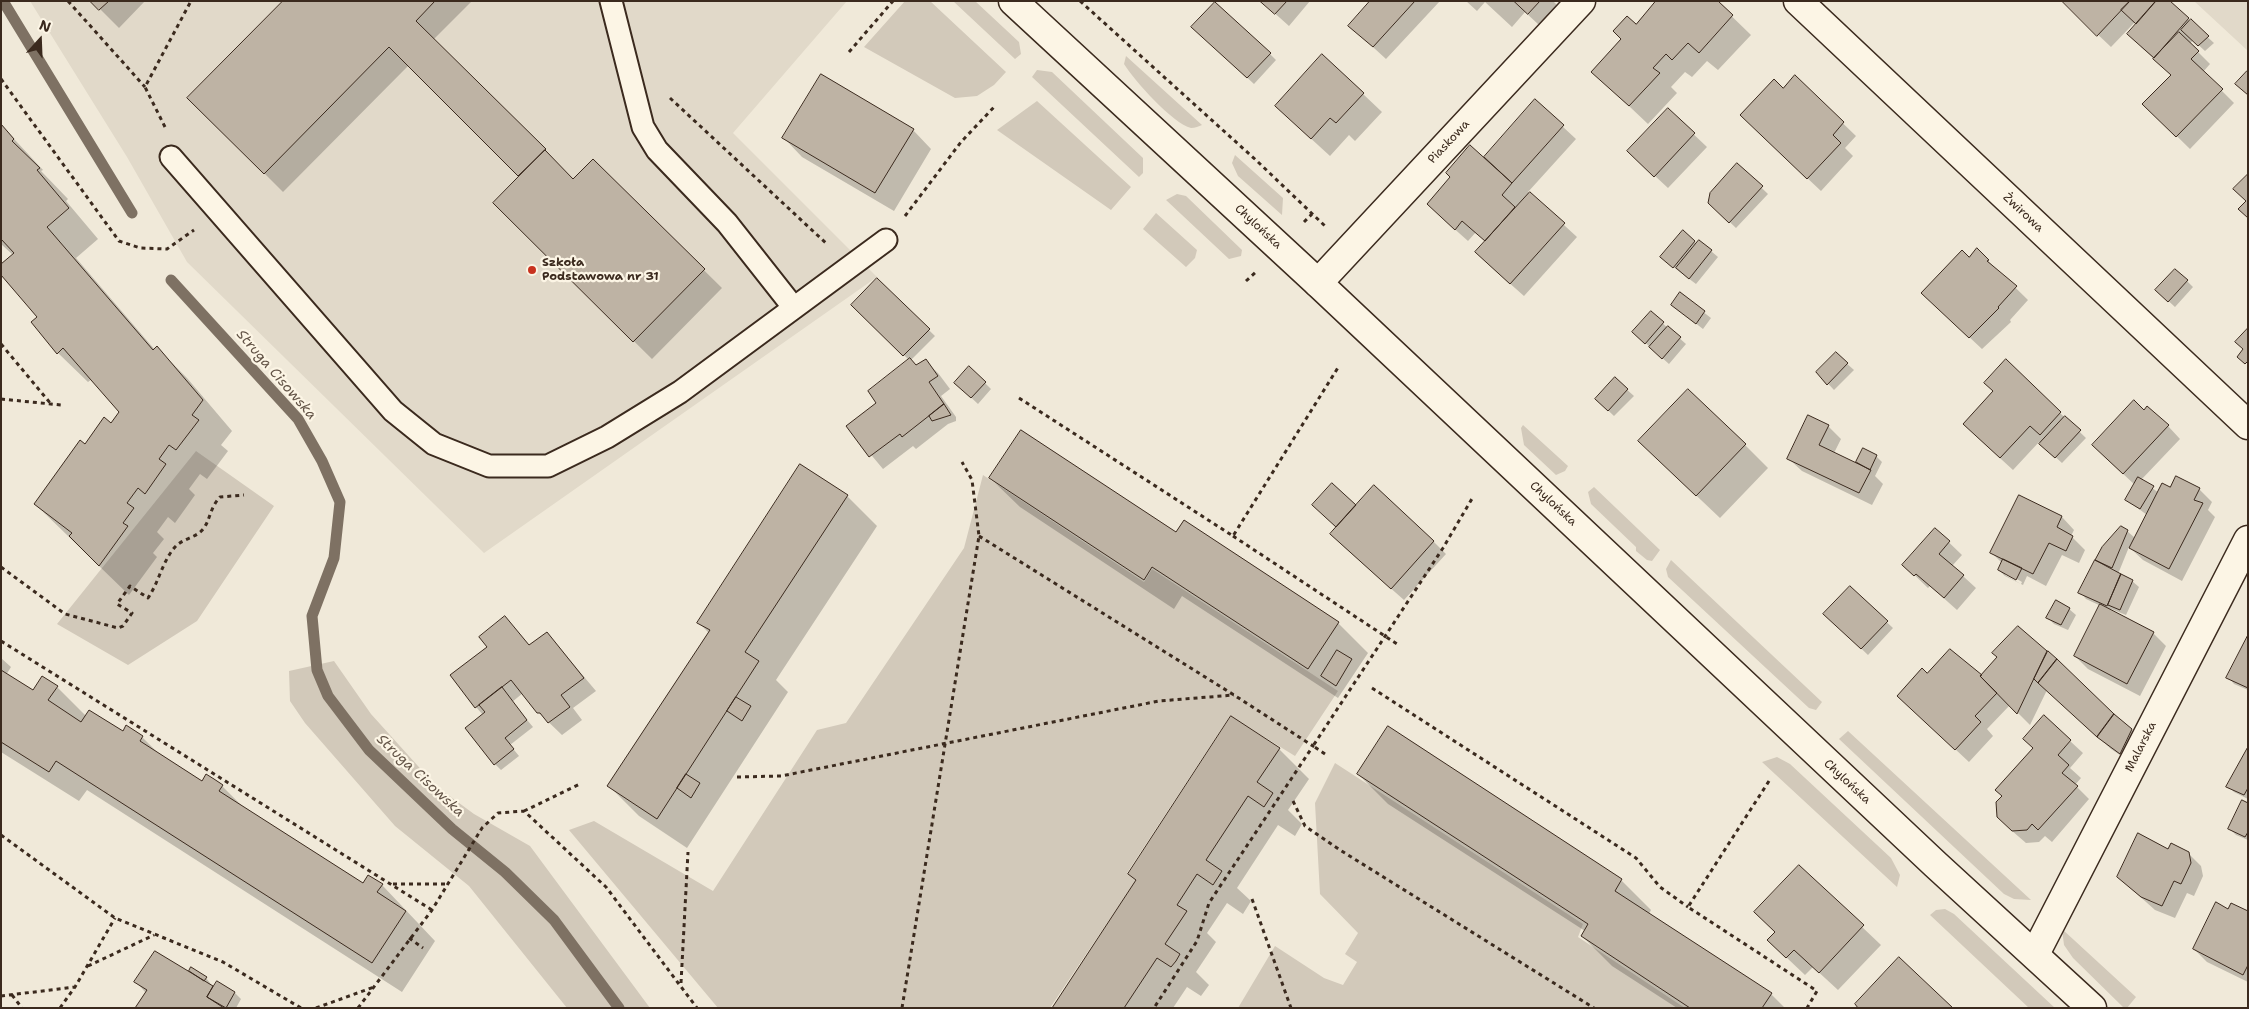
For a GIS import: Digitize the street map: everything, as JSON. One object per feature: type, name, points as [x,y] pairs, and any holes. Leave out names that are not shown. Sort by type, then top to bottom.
[{"type":"street","name":"Chylońska","points":[[1013,1],[1318,283],[1840,776],[2092,1008]]},
{"type":"street","name":"Piaskowa","points":[[1318,283],[1581,1]]},
{"type":"street","name":"Żwirowa","points":[[1798,1],[2248,425]]},
{"type":"street","name":"Malarska","points":[[2034,954],[2248,540]]},
{"type":"lane","points":[[610,1],[643,127],[657,150],[727,223],[794,308]]},
{"type":"lane","points":[[171,157],[218,214],[393,411],[434,444],[489,466],[548,466],[607,437],[680,392],[886,240]]},
{"type":"path","points":[[68,1],[145,87],[164,123],[171,157]]},
{"type":"path","points":[[145,87],[191,1]]},
{"type":"path","points":[[849,52],[893,1]]},
{"type":"path","points":[[1080,1],[1257,161],[1349,248]]},
{"type":"path","points":[[1,79],[119,241],[140,248],[167,249],[218,214]]},
{"type":"path","points":[[666,95],[830,248]]},
{"type":"path","points":[[901,220],[961,142],[995,106]]},
{"type":"path","points":[[1,344],[51,404]]},
{"type":"path","points":[[1233,536],[1339,366]]},
{"type":"path","points":[[1019,398],[1400,646]]},
{"type":"path","points":[[1,399],[61,405]]},
{"type":"path","points":[[902,1008],[979,536],[972,480],[962,462]]},
{"type":"path","points":[[1,567],[65,614],[118,628],[123,626],[132,613],[117,604],[130,586],[148,598],[154,589],[170,552],[177,544],[201,532],[212,506],[220,498],[244,495]]},
{"type":"path","points":[[1154,1008],[1197,941],[1209,903],[1385,636],[1473,496]]},
{"type":"path","points":[[979,536],[1325,754]]},
{"type":"path","points":[[1,641],[432,910]]},
{"type":"path","points":[[1372,688],[1636,858],[1660,887],[1817,992],[1806,1008]]},
{"type":"path","points":[[737,777],[781,776],[1159,700],[1234,695]]},
{"type":"path","points":[[1688,907],[1769,780]]},
{"type":"path","points":[[358,1008],[432,910],[482,828],[498,812],[524,811],[580,784]]},
{"type":"path","points":[[1293,801],[1304,826],[1594,1008]]},
{"type":"path","points":[[524,811],[606,887],[681,984],[697,1008]]},
{"type":"path","points":[[1,835],[115,918],[222,962],[301,1008]]},
{"type":"path","points":[[681,984],[688,852]]},
{"type":"path","points":[[391,884],[448,884]]},
{"type":"path","points":[[1252,900],[1291,1008]]},
{"type":"path","points":[[60,1008],[75,987],[115,918]]},
{"type":"path","points":[[87,966],[154,935]]},
{"type":"path","points":[[409,938],[424,948]]},
{"type":"path","points":[[1,996],[75,987]]},
{"type":"path","points":[[316,1008],[374,987]]},
{"type":"path","points":[[12,995],[22,1008]]},
{"type":"shaded area","name":"Szkoła Podstawowa nr 31","points":[[30,1],[847,1],[733,133],[877,277],[484,553],[187,262],[127,157]]},
{"type":"shaded area","points":[[905,1],[930,1],[1006,72],[994,85],[977,96],[955,98],[864,47]]},
{"type":"shaded area","points":[[953,1],[975,1],[1019,42],[1021,54],[1015,59]]},
{"type":"shaded area","points":[[2194,1],[2248,1],[2248,51]]},
{"type":"shaded area","points":[[1126,56],[1202,125],[1191,128],[1174,119],[1129,71],[1124,64]]},
{"type":"shaded area","points":[[1037,70],[1052,72],[1143,158],[1143,173],[1139,177],[1032,77]]},
{"type":"shaded area","points":[[1037,101],[1131,187],[1111,210],[997,130]]},
{"type":"shaded area","points":[[1235,155],[1283,198],[1282,215],[1238,176],[1232,163]]},
{"type":"shaded area","points":[[1177,194],[1186,196],[1242,250],[1241,256],[1229,259],[1166,200]]},
{"type":"shaded area","points":[[1156,213],[1197,250],[1195,258],[1186,267],[1143,229]]},
{"type":"shaded area","points":[[1523,425],[1568,466],[1565,471],[1556,475],[1524,445],[1521,428]]},
{"type":"shaded area","points":[[196,451],[274,506],[197,621],[128,665],[57,624]]},
{"type":"shaded area","points":[[983,475],[1144,582],[1152,569],[1338,691],[1295,756],[1230,716],[1127,873],[1136,880],[1050,1008],[718,1008],[569,830],[594,821],[713,891],[817,730],[846,723],[964,548]]},
{"type":"shaded area","points":[[1594,487],[1660,550],[1652,561],[1647,560],[1636,551],[1636,547],[1591,504],[1588,492]]},
{"type":"shaded area","points":[[1671,560],[1822,702],[1816,710],[1809,708],[1668,577],[1666,569]]},
{"type":"shaded area","points":[[334,661],[371,714],[436,786],[474,814],[530,846],[650,1008],[567,1008],[469,886],[395,826],[305,723],[290,701],[289,671]]},
{"type":"shaded area","points":[[1848,731],[2031,900],[2014,899],[2004,894],[1839,739]]},
{"type":"shaded area","points":[[1777,757],[1790,764],[1891,858],[1900,875],[1897,887],[1762,762]]},
{"type":"shaded area","points":[[1335,763],[1583,924],[1578,937],[1685,1008],[1238,1008],[1275,946],[1324,978],[1343,985],[1357,962],[1345,954],[1358,933],[1320,894],[1315,803]]},
{"type":"shaded area","points":[[1945,909],[1954,914],[2055,1008],[2029,1008],[1930,915],[1936,910]]},
{"type":"shaded area","points":[[2062,929],[2136,997],[2127,1008],[2124,1008],[2073,958],[2064,945]]},
{"type":"building","points":[[90,1],[109,1],[99,10]]},
{"type":"building","points":[[283,1],[435,1],[416,21],[546,149],[518,176],[389,47],[264,174],[187,98]]},
{"type":"building","points":[[1260,1],[1287,1],[1275,14]]},
{"type":"building","points":[[1370,1],[1415,1],[1373,47],[1348,26]]},
{"type":"building","points":[[1514,1],[1540,1],[1528,14]]},
{"type":"building","points":[[1656,1],[1718,1],[1733,15],[1699,53],[1688,43],[1672,60],[1666,54],[1653,68],[1660,73],[1629,106],[1591,72],[1621,39],[1613,31],[1627,16],[1636,24]]},
{"type":"building","points":[[2062,1],[2130,1],[2097,36]]},
{"type":"building","points":[[2130,1],[2156,1],[2136,24],[2121,10]]},
{"type":"building","points":[[2156,1],[2170,1],[2189,18],[2154,58],[2127,34]]},
{"type":"building","points":[[1215,2],[1271,53],[1247,78],[1191,27]]},
{"type":"building","points":[[2191,19],[2209,36],[2198,46],[2181,30]]},
{"type":"building","points":[[2179,32],[2199,51],[2191,59],[2223,89],[2176,137],[2142,104],[2171,75],[2153,59]]},
{"type":"building","points":[[1322,54],[1364,93],[1336,123],[1330,118],[1311,139],[1275,106]]},
{"type":"building","points":[[2248,71],[2248,95],[2235,84]]},
{"type":"building","points":[[821,74],[914,129],[875,193],[782,138]]},
{"type":"building","points":[[1795,75],[1844,122],[1833,135],[1841,143],[1807,179],[1740,115],[1774,79],[1783,88]]},
{"type":"building","points":[[1535,99],[1564,125],[1512,183],[1484,157]]},
{"type":"building","points":[[1668,108],[1695,133],[1654,177],[1627,151]]},
{"type":"building","points":[[1,124],[14,139],[12,141],[40,168],[37,170],[69,208],[47,227],[153,350],[157,346],[203,400],[192,415],[199,420],[176,450],[169,445],[159,459],[166,464],[145,494],[138,488],[127,503],[134,508],[123,523],[128,526],[99,566],[69,536],[72,533],[34,504],[80,440],[85,444],[104,417],[111,423],[119,412],[63,348],[57,354],[31,322],[37,317],[1,275],[1,264],[14,253],[1,239]]},
{"type":"building","points":[[1470,145],[1512,183],[1502,195],[1515,207],[1485,241],[1462,221],[1455,230],[1427,204],[1450,177],[1446,173]]},
{"type":"building","points":[[545,150],[573,179],[593,159],[705,269],[633,342],[493,203]]},
{"type":"building","points":[[1737,163],[1763,186],[1729,223],[1708,203],[1710,193]]},
{"type":"building","points":[[2248,174],[2248,218],[2238,209],[2246,201],[2233,189]]},
{"type":"building","points":[[1530,192],[1565,223],[1510,284],[1475,252]]},
{"type":"building","points":[[1683,230],[1695,241],[1673,268],[1660,257]]},
{"type":"building","points":[[1699,240],[1712,250],[1689,279],[1676,268]]},
{"type":"building","points":[[1977,248],[1989,260],[1987,261],[2017,286],[1999,308],[1969,338],[1921,293],[1962,250],[1969,257]]},
{"type":"building","points":[[2175,269],[2188,280],[2168,302],[2155,290]]},
{"type":"building","points":[[877,278],[930,329],[903,356],[851,305]]},
{"type":"building","points":[[1680,292],[1705,311],[1696,324],[1671,305]]},
{"type":"building","points":[[1651,311],[1664,322],[1645,344],[1632,332]]},
{"type":"building","points":[[1668,326],[1681,337],[1662,359],[1649,347]]},
{"type":"building","points":[[2248,328],[2248,361],[2245,364],[2237,357],[2243,349],[2235,342]]},
{"type":"building","points":[[1836,352],[1848,363],[1827,385],[1816,372]]},
{"type":"building","points":[[910,358],[916,365],[926,359],[938,376],[929,382],[944,404],[902,437],[900,434],[869,457],[846,426],[876,403],[868,391]]},
{"type":"building","points":[[2006,359],[2061,412],[2040,435],[2030,426],[2000,458],[1963,424],[1993,391],[1984,383]]},
{"type":"building","points":[[969,366],[986,382],[971,398],[954,383]]},
{"type":"building","points":[[1615,377],[1628,389],[1608,411],[1595,399]]},
{"type":"building","points":[[1688,389],[1746,444],[1696,496],[1638,441]]},
{"type":"building","points":[[2134,400],[2144,410],[2147,406],[2169,425],[2123,474],[2092,445]]},
{"type":"building","points":[[944,404],[951,415],[932,421],[929,416]]},
{"type":"building","points":[[1808,415],[1829,425],[1819,445],[1871,470],[1859,493],[1787,459]]},
{"type":"building","points":[[2065,416],[2081,430],[2055,458],[2039,444]]},
{"type":"building","points":[[1021,430],[1176,532],[1184,520],[1339,622],[1308,669],[1152,567],[1144,580],[989,478]]},
{"type":"building","points":[[1863,448],[1877,455],[1870,470],[1856,462]]},
{"type":"building","points":[[800,464],[848,495],[745,652],[759,661],[657,819],[607,786],[710,630],[697,623]]},
{"type":"building","points":[[2176,476],[2200,488],[2194,500],[2203,503],[2169,569],[2129,548],[2162,483],[2170,487]]},
{"type":"building","points":[[2138,477],[2154,486],[2140,509],[2125,500]]},
{"type":"building","points":[[1332,483],[1356,505],[1336,527],[1312,505]]},
{"type":"building","points":[[1374,485],[1434,541],[1391,589],[1330,534]]},
{"type":"building","points":[[2019,495],[2062,516],[2057,527],[2073,536],[2066,551],[2049,543],[2033,574],[1990,553]]},
{"type":"building","points":[[2121,526],[2128,530],[2112,568],[2095,560],[2102,547]]},
{"type":"building","points":[[1935,528],[1950,541],[1939,554],[1964,575],[1944,598],[1916,574],[1914,576],[1902,565]]},
{"type":"building","points":[[2003,559],[2022,568],[2016,580],[1998,570]]},
{"type":"building","points":[[2095,560],[2121,574],[2107,606],[2078,593]]},
{"type":"building","points":[[2121,574],[2133,580],[2120,610],[2108,605]]},
{"type":"building","points":[[1850,586],[1888,621],[1861,649],[1823,614]]},
{"type":"building","points":[[2056,600],[2070,608],[2061,625],[2046,618]]},
{"type":"building","points":[[2100,604],[2154,632],[2127,684],[2074,656]]},
{"type":"building","points":[[505,616],[529,645],[547,632],[584,678],[561,695],[570,707],[548,723],[540,713],[537,713],[511,680],[475,708],[450,675],[487,647],[479,637]]},
{"type":"building","points":[[2018,626],[2047,651],[2017,714],[1980,676],[1997,657],[1992,653]]},
{"type":"building","points":[[2248,635],[2248,688],[2226,678]]},
{"type":"building","points":[[1950,649],[1982,675],[1980,676],[1997,693],[1975,716],[1981,722],[1955,750],[1897,696],[1922,668],[1927,673]]},
{"type":"building","points":[[1337,650],[1352,659],[1336,686],[1321,676]]},
{"type":"building","points":[[2048,651],[2057,659],[2038,683],[2034,679]]},
{"type":"building","points":[[2057,659],[2114,714],[2097,737],[2038,683]]},
{"type":"building","points":[[1,670],[33,690],[42,676],[58,686],[48,700],[81,722],[89,710],[123,731],[126,725],[143,736],[140,741],[202,781],[206,774],[214,779],[223,785],[219,791],[363,883],[368,875],[383,884],[377,892],[406,911],[372,963],[56,761],[49,772],[1,742]]},
{"type":"building","points":[[502,687],[527,720],[505,738],[514,749],[494,765],[465,728],[485,712],[479,705]]},
{"type":"building","points":[[736,697],[751,706],[742,721],[727,711]]},
{"type":"building","points":[[2114,714],[2132,729],[2120,754],[2097,737]]},
{"type":"building","points":[[2044,715],[2071,740],[2058,755],[2069,765],[2062,773],[2078,786],[2038,830],[2032,824],[2027,830],[2012,831],[1997,817],[1996,802],[2002,796],[1995,790],[2033,748],[2023,739]]},
{"type":"building","points":[[1231,716],[1280,748],[1257,782],[1273,793],[1264,807],[1248,796],[1206,860],[1222,871],[1213,885],[1197,874],[1177,905],[1187,911],[1165,944],[1180,954],[1176,961],[1171,967],[1157,958],[1124,1008],[1052,1008],[1136,880],[1128,874]]},
{"type":"building","points":[[1388,726],[1622,879],[1615,891],[1772,993],[1762,1008],[1690,1008],[1581,936],[1588,924],[1357,774]]},
{"type":"building","points":[[2248,747],[2248,788],[2244,795],[2226,787]]},
{"type":"building","points":[[686,774],[700,783],[691,798],[677,788]]},
{"type":"building","points":[[2242,800],[2248,803],[2248,832],[2245,837],[2228,829]]},
{"type":"building","points":[[2138,833],[2168,849],[2171,843],[2189,852],[2191,863],[2181,884],[2174,881],[2162,906],[2141,897],[2117,877]]},
{"type":"building","points":[[1799,865],[1864,925],[1819,973],[1794,950],[1786,958],[1767,940],[1775,932],[1754,912]]},
{"type":"building","points":[[2216,902],[2228,909],[2231,903],[2248,911],[2248,965],[2243,975],[2193,949]]},
{"type":"building","points":[[155,951],[213,986],[207,997],[224,1008],[135,1008],[147,990],[134,982]]},
{"type":"building","points":[[1899,957],[1953,1008],[1858,1008],[1855,1004]]},
{"type":"building","points":[[191,967],[207,977],[204,981],[189,971]]},
{"type":"building","points":[[217,981],[235,992],[226,1008],[207,997]]},
{"type":"waterway","name":"Struga Cisowska","points":[[3,1],[132,213]]},
{"type":"waterway","name":"Struga Cisowska","points":[[171,280],[298,419],[322,461],[340,502],[334,558],[312,616],[317,670],[328,696],[369,750],[452,829],[505,872],[554,920],[619,1008]]},
{"type":"place","name":"Szkoła Podstawowa nr 31","points":[[532,270]]}]
